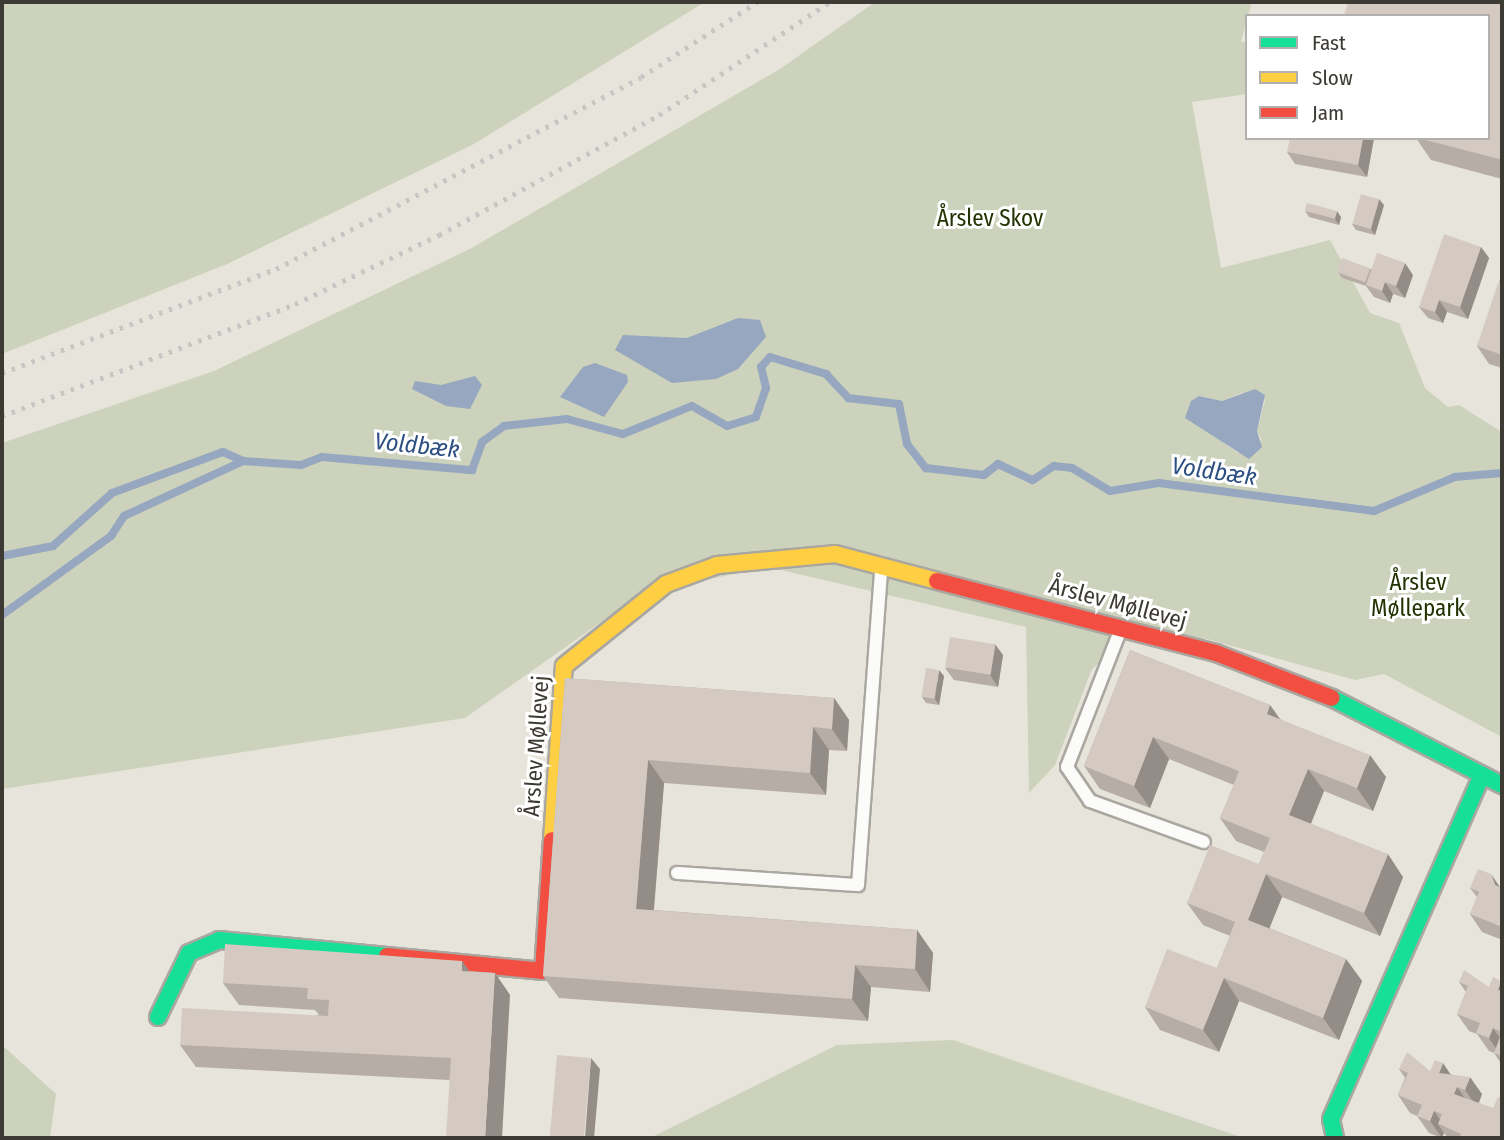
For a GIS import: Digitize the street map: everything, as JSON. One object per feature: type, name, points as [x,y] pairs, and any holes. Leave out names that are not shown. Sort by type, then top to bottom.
[{"type":"street","name":"Årslev Møllevej","points":[[158,1017],[189,953],[219,940],[543,971],[564,666],[666,584],[717,565],[835,554],[881,569],[1122,627],[1264,668],[1361,710],[1502,785]]},
{"type":"street","points":[[1335,1138],[1331,1119],[1482,775]]},
{"type":"lane","points":[[677,873],[858,885],[881,569]]},
{"type":"lane","points":[[1122,627],[1067,767],[1090,801],[1204,842]]},
{"type":"green space","points":[[2,2],[705,2],[472,145],[227,264],[2,354]]},
{"type":"green space","name":"Årslev Skov","points":[[875,2],[1252,2],[1249,14],[1245,14],[1241,41],[1245,43],[1245,94],[1192,102],[1221,268],[1330,240],[1370,313],[1399,323],[1425,388],[1448,407],[1459,405],[1502,432],[1502,737],[1384,674],[1355,680],[1207,639],[1131,635],[1092,669],[1055,765],[1029,793],[1026,627],[768,567],[642,593],[465,718],[2,789],[2,443],[214,371],[470,249],[780,69]],"holes":[[[1242,393],[1265,400],[1257,431],[1262,440],[1238,453],[1203,428],[1200,396],[1222,401]]]},
{"type":"green space","points":[[953,1040],[1244,1138],[650,1138],[837,1045]]},
{"type":"green space","points":[[2,1045],[56,1094],[50,1138],[2,1138]]},
{"type":"water","points":[[738,318],[760,320],[766,337],[738,369],[716,379],[672,383],[615,350],[623,335],[687,338]]},
{"type":"water","points":[[595,363],[627,375],[628,382],[604,417],[560,397],[583,367]]},
{"type":"water","points":[[475,376],[482,385],[470,409],[446,406],[412,389],[415,381],[441,385]]},
{"type":"water","points":[[1255,389],[1265,395],[1257,431],[1262,447],[1249,459],[1185,418],[1191,401],[1199,396],[1222,401]]},
{"type":"building","points":[[1348,2],[1502,2],[1502,157],[1499,159],[1426,140],[1490,140],[1490,14],[1345,14]]},
{"type":"building","points":[[1290,140],[1363,140],[1358,165],[1287,152]]},
{"type":"building","points":[[1361,194],[1379,199],[1371,229],[1352,224]]},
{"type":"building","points":[[1307,203],[1337,211],[1335,219],[1305,211]]},
{"type":"building","points":[[1444,234],[1481,247],[1460,307],[1439,300],[1435,312],[1419,307]]},
{"type":"building","points":[[1377,253],[1405,263],[1396,286],[1385,282],[1382,291],[1366,285]]},
{"type":"building","points":[[1342,258],[1370,268],[1365,282],[1337,272]]},
{"type":"building","points":[[1498,283],[1502,284],[1502,355],[1477,346]]},
{"type":"building","points":[[950,637],[995,644],[991,675],[945,668]]},
{"type":"building","points":[[1130,650],[1270,705],[1267,714],[1370,755],[1357,788],[1308,769],[1289,815],[1388,854],[1364,913],[1266,874],[1248,920],[1346,959],[1323,1018],[1224,978],[1203,1030],[1145,1007],[1167,949],[1217,968],[1235,922],[1187,903],[1210,845],[1259,864],[1270,838],[1220,818],[1239,771],[1153,737],[1134,786],[1084,766]]},
{"type":"building","points":[[926,668],[939,670],[934,699],[921,697]]},
{"type":"building","points":[[565,678],[834,698],[832,729],[813,727],[810,773],[648,760],[636,909],[917,930],[915,969],[855,965],[852,999],[543,976]]},
{"type":"building","points":[[1478,869],[1491,874],[1495,885],[1502,888],[1502,927],[1470,914],[1479,892],[1470,888]]},
{"type":"building","points":[[225,944],[462,961],[462,971],[495,973],[485,1138],[446,1138],[451,1058],[180,1045],[182,1008],[328,1016],[329,1000],[307,999],[308,988],[223,983]]},
{"type":"building","points":[[1464,970],[1489,987],[1493,977],[1501,981],[1498,990],[1502,991],[1502,1032],[1493,1028],[1489,1038],[1476,1033],[1480,1023],[1457,1014],[1468,986],[1459,982]]},
{"type":"building","points":[[1502,1032],[1502,1056],[1494,1053]]},
{"type":"building","points":[[1407,1052],[1430,1071],[1435,1060],[1443,1063],[1439,1073],[1470,1077],[1465,1090],[1457,1087],[1454,1094],[1493,1108],[1498,1097],[1502,1099],[1502,1138],[1460,1138],[1461,1134],[1438,1124],[1442,1114],[1434,1111],[1430,1121],[1417,1116],[1422,1105],[1398,1095],[1408,1073],[1399,1069]]},
{"type":"building","points":[[557,1055],[591,1058],[584,1138],[550,1136]]},
{"type":"waterway","name":"Voldbæk","points":[[2,615],[111,536],[124,516],[243,461],[301,465],[322,457],[472,470],[482,442],[504,426],[567,419],[623,434],[692,406],[727,426],[756,417],[766,388],[761,367],[770,357],[826,374],[848,398],[899,404],[907,444],[926,468],[984,475],[998,464],[1033,480],[1054,466],[1072,468],[1110,491],[1159,483],[1374,511],[1455,477],[1502,473]]},
{"type":"waterway","name":"Voldbæk","points":[[2,556],[53,546],[112,493],[223,452],[243,461]]},
{"type":"railway","points":[[2,373],[276,269],[641,77],[757,2]]},
{"type":"railway","points":[[2,416],[295,304],[439,235],[659,115],[830,2]]},
{"type":"traffic: fast","points":[[1332,698],[1502,785]]},
{"type":"traffic: fast","points":[[1335,1138],[1331,1119],[1482,775]]},
{"type":"traffic: fast","points":[[158,1017],[189,953],[219,940],[387,956]]},
{"type":"traffic: slow","points":[[552,840],[564,666],[666,584],[717,565],[835,554],[937,581]]},
{"type":"traffic: jam","points":[[937,581],[1216,653],[1332,698]]},
{"type":"traffic: jam","points":[[387,956],[543,971],[552,840]]},
{"type":"park label","name":"Årslev Møllepark","points":[[1418,595]]}]
